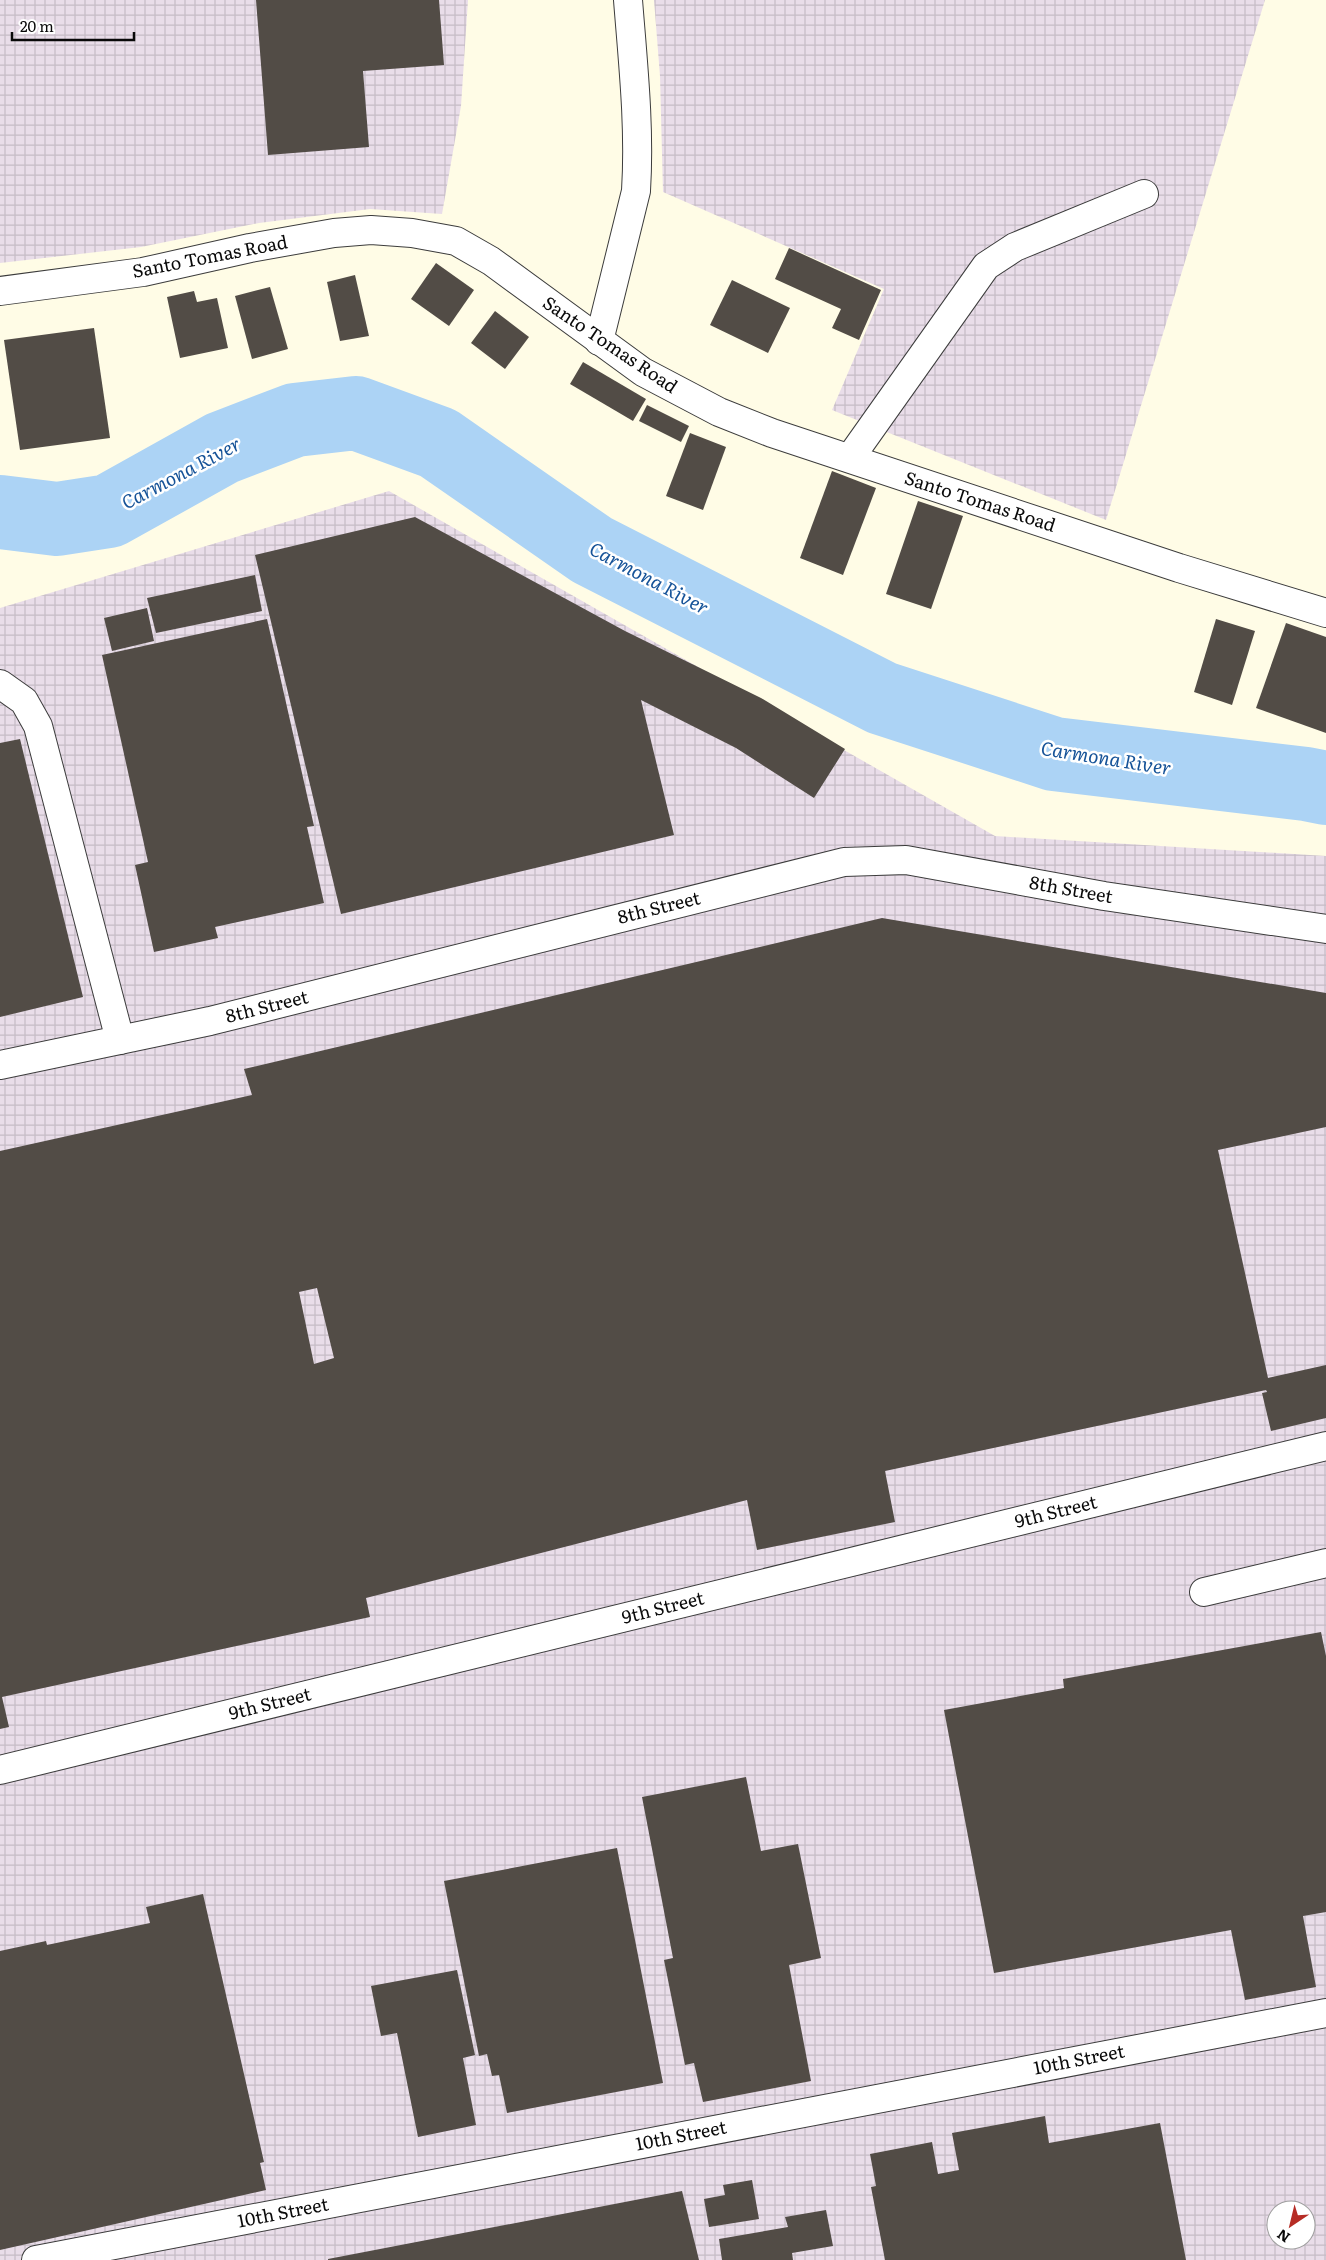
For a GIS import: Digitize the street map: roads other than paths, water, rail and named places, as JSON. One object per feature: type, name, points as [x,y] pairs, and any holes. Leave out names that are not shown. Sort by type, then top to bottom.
[{"type":"street","points":[[599,341],[636,191],[635,78],[628,0]]},
{"type":"street","points":[[850,458],[986,266],[1015,247],[1144,194]]},
{"type":"street","name":"Santo Tomas Road","points":[[0,291],[143,272],[250,248],[334,233],[371,230],[412,233],[456,241],[491,261],[643,372],[719,412],[772,433],[1179,568],[1326,612]]},
{"type":"street","points":[[0,684],[24,701],[38,726],[120,1040]]},
{"type":"street","name":"8th Street","points":[[0,1065],[210,1021],[844,862],[906,860],[1104,896],[1326,929]]},
{"type":"street","name":"9th Street","points":[[0,1770],[1326,1446]]},
{"type":"street","points":[[1204,1592],[1326,1563]]},
{"type":"street","name":"10th Street","points":[[36,2260],[1326,2013]]},
{"type":"waterway","name":"Carmona River","points":[[0,512],[57,519],[109,511],[222,448],[295,420],[356,413],[438,443],[592,550],[882,698],[1054,754],[1326,788]]}]
